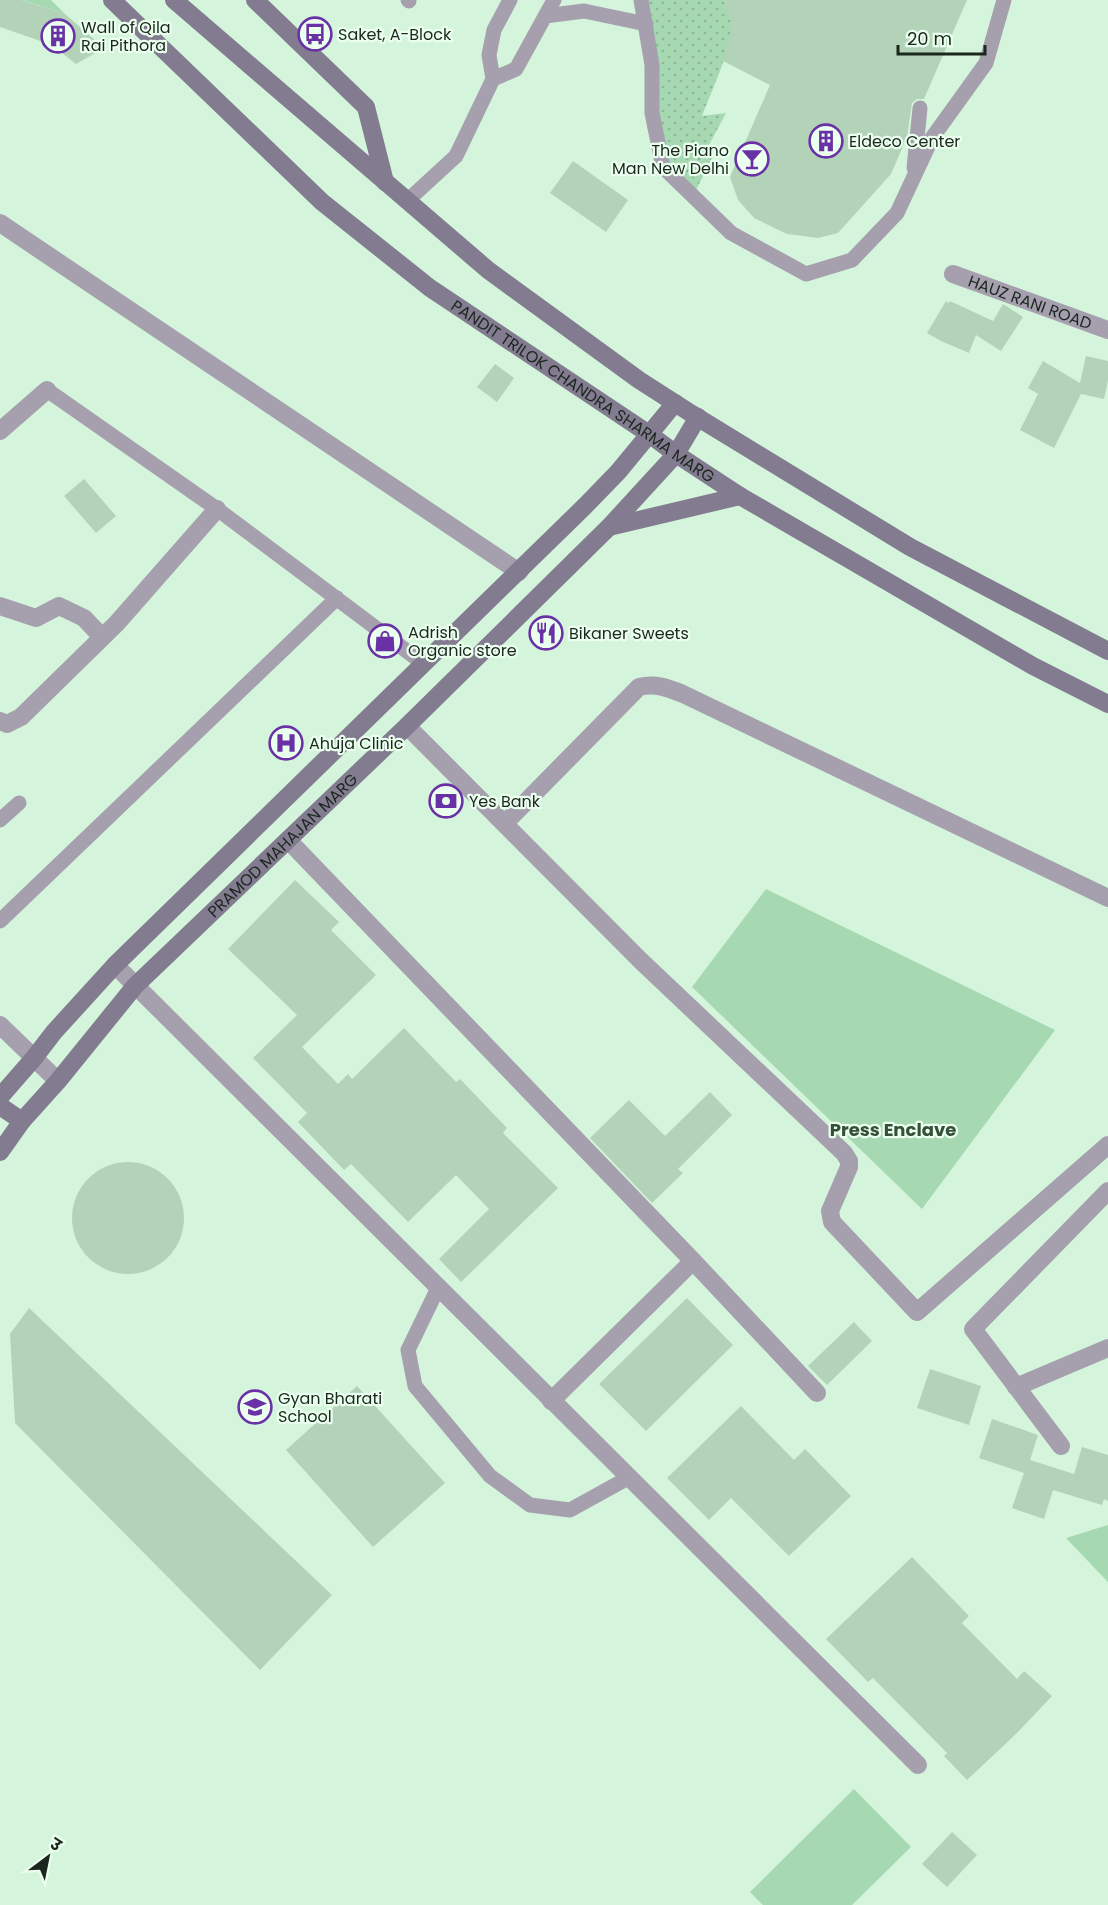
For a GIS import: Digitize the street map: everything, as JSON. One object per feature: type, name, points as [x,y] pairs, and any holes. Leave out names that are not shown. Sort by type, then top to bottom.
[{"type":"main road","name":"PANDIT TRILOK CHANDRA SHARMA MARG","points":[[112,0],[322,202],[430,288],[740,496],[1033,666],[1108,704]]},
{"type":"main road","points":[[174,0],[488,270],[639,380],[910,546],[1108,651]]},
{"type":"main road","points":[[255,0],[366,106],[385,183]]},
{"type":"main road","name":"PRAMOD MAHAJAN MARG","points":[[0,1096],[115,965],[519,572],[618,472],[675,403]]},
{"type":"main road","name":"PRAMOD MAHAJAN MARG","points":[[0,1152],[22,1121],[58,1081],[135,986],[407,726],[609,527],[676,454],[698,417]]},
{"type":"main road","points":[[609,527],[740,496]]},
{"type":"main road","points":[[0,1106],[22,1121]]},
{"type":"street","points":[[0,223],[519,572]]},
{"type":"street","name":"HAUZ RANI ROAD","points":[[953,274],[1108,330]]},
{"type":"street","points":[[0,431],[47,390]]},
{"type":"street","points":[[0,721],[7,724],[21,717],[102,637],[217,509]]},
{"type":"street","points":[[0,606],[36,618],[59,606],[84,618],[102,637]]},
{"type":"street","points":[[505,823],[639,687],[650,684],[661,685],[1108,898]]},
{"type":"street","points":[[407,726],[641,961],[844,1153],[849,1161],[849,1167],[830,1211],[832,1221],[918,1312],[1108,1145]]},
{"type":"street","points":[[288,840],[817,1393]]},
{"type":"street","points":[[115,965],[918,1766]]},
{"type":"street","points":[[0,1024],[58,1081]]},
{"type":"street","points":[[1061,1446],[973,1329],[1108,1191]]},
{"type":"street","points":[[551,1401],[693,1261]]},
{"type":"street","points":[[1016,1387],[1108,1348]]},
{"type":"lane","points":[[407,201],[456,156],[493,79],[489,55],[490,46],[494,30],[510,0]]},
{"type":"lane","points":[[493,79],[516,69],[554,0]]},
{"type":"lane","points":[[641,0],[652,65],[652,113],[663,167],[731,233],[806,274],[852,260],[897,213],[932,138],[986,63],[1004,0]]},
{"type":"lane","points":[[545,16],[584,11],[646,24]]},
{"type":"lane","points":[[913,180],[920,108]]},
{"type":"lane","points":[[47,390],[217,509],[424,664]]},
{"type":"lane","points":[[0,921],[337,598]]},
{"type":"lane","points":[[0,820],[19,803]]},
{"type":"lane","points":[[438,1287],[408,1350],[415,1386],[490,1476],[530,1505],[570,1510],[628,1478]]},
{"type":"green space","points":[[23,0],[51,0],[65,14]]},
{"type":"green space","points":[[644,0],[724,0],[730,16],[731,28],[726,54],[702,116],[726,113],[709,145],[718,146],[694,194],[656,154],[647,127]]},
{"type":"green space","points":[[766,889],[1055,1030],[922,1209],[692,987]]},
{"type":"green space","points":[[1108,1525],[1108,1582],[1066,1538]]},
{"type":"green space","points":[[854,1789],[911,1847],[852,1905],[763,1905],[750,1892]]},
{"type":"building","name":"Wall of Qila Rai Pithora","points":[[0,0],[22,0],[65,14],[104,48],[76,64],[52,45],[0,27]]},
{"type":"building","name":"Eldeco Center","points":[[724,0],[967,0],[924,99],[917,99],[912,103],[907,137],[891,174],[838,233],[818,238],[787,234],[754,218],[738,200],[730,177],[770,85],[723,61],[730,36],[731,18]]},
{"type":"building","points":[[573,161],[628,200],[606,232],[550,193]]},
{"type":"building","points":[[946,301],[993,321],[1003,304],[1023,317],[1001,351],[976,335],[969,353],[927,333]]},
{"type":"building","points":[[1086,356],[1108,361],[1108,380],[1104,399],[1081,394],[1054,448],[1020,430],[1038,394],[1028,388],[1043,361],[1080,383]]},
{"type":"building","points":[[495,364],[514,378],[497,402],[477,387]]},
{"type":"building","points":[[84,479],[116,516],[96,533],[64,496]]},
{"type":"building","points":[[295,880],[339,922],[331,930],[376,975],[302,1047],[338,1084],[348,1074],[352,1079],[404,1028],[456,1082],[460,1079],[507,1128],[503,1133],[558,1188],[461,1282],[439,1259],[489,1209],[456,1175],[408,1222],[351,1164],[344,1170],[298,1122],[307,1113],[253,1058],[297,1015],[228,949]]},
{"type":"building","points":[[710,1092],[732,1115],[678,1169],[683,1173],[652,1203],[590,1138],[629,1100],[665,1136]]},
{"type":"building","points":[[128,1162],[149,1167],[167,1179],[179,1197],[184,1218],[179,1239],[167,1257],[149,1269],[128,1274],[107,1269],[89,1257],[77,1239],[72,1218],[77,1197],[89,1179],[107,1167]]},
{"type":"building","points":[[687,1298],[733,1345],[646,1431],[599,1384]]},
{"type":"building","points":[[29,1308],[332,1595],[260,1670],[15,1423],[10,1334]]},
{"type":"building","points":[[854,1322],[872,1341],[827,1385],[808,1366]]},
{"type":"building","points":[[930,1369],[981,1386],[969,1425],[917,1408]]},
{"type":"building","points":[[357,1386],[445,1483],[373,1547],[286,1450]]},
{"type":"building","points":[[741,1406],[794,1460],[805,1449],[851,1496],[789,1556],[731,1498],[709,1520],[667,1478]]},
{"type":"building","points":[[992,1419],[1038,1435],[1030,1460],[1074,1474],[1082,1447],[1108,1455],[1108,1501],[1104,1499],[1102,1505],[1053,1490],[1044,1519],[1012,1508],[1024,1473],[979,1458]]},
{"type":"building","points":[[912,1557],[969,1616],[962,1623],[1017,1679],[1024,1671],[1052,1696],[967,1780],[944,1756],[947,1753],[873,1678],[868,1682],[826,1639]]},
{"type":"building","points":[[952,1832],[977,1855],[947,1887],[922,1864]]},
{"type":"place","name":"Saket, A-Block","points":[[315,34]]},
{"type":"place","name":"Wall of Qila Rai Pithora","points":[[58,36]]},
{"type":"place","name":"Eldeco Center","points":[[826,141]]},
{"type":"place","name":"The Piano Man New Delhi","points":[[752,159]]},
{"type":"place","name":"Bikaner Sweets","points":[[546,633]]},
{"type":"place","name":"Adrish Organic store","points":[[385,641]]},
{"type":"place","name":"Ahuja Clinic","points":[[286,743]]},
{"type":"place","name":"Yes Bank","points":[[446,801]]},
{"type":"place","name":"Gyan Bharati School","points":[[255,1407]]},
{"type":"district","name":"Press Enclave","points":[[893,1130]]}]
